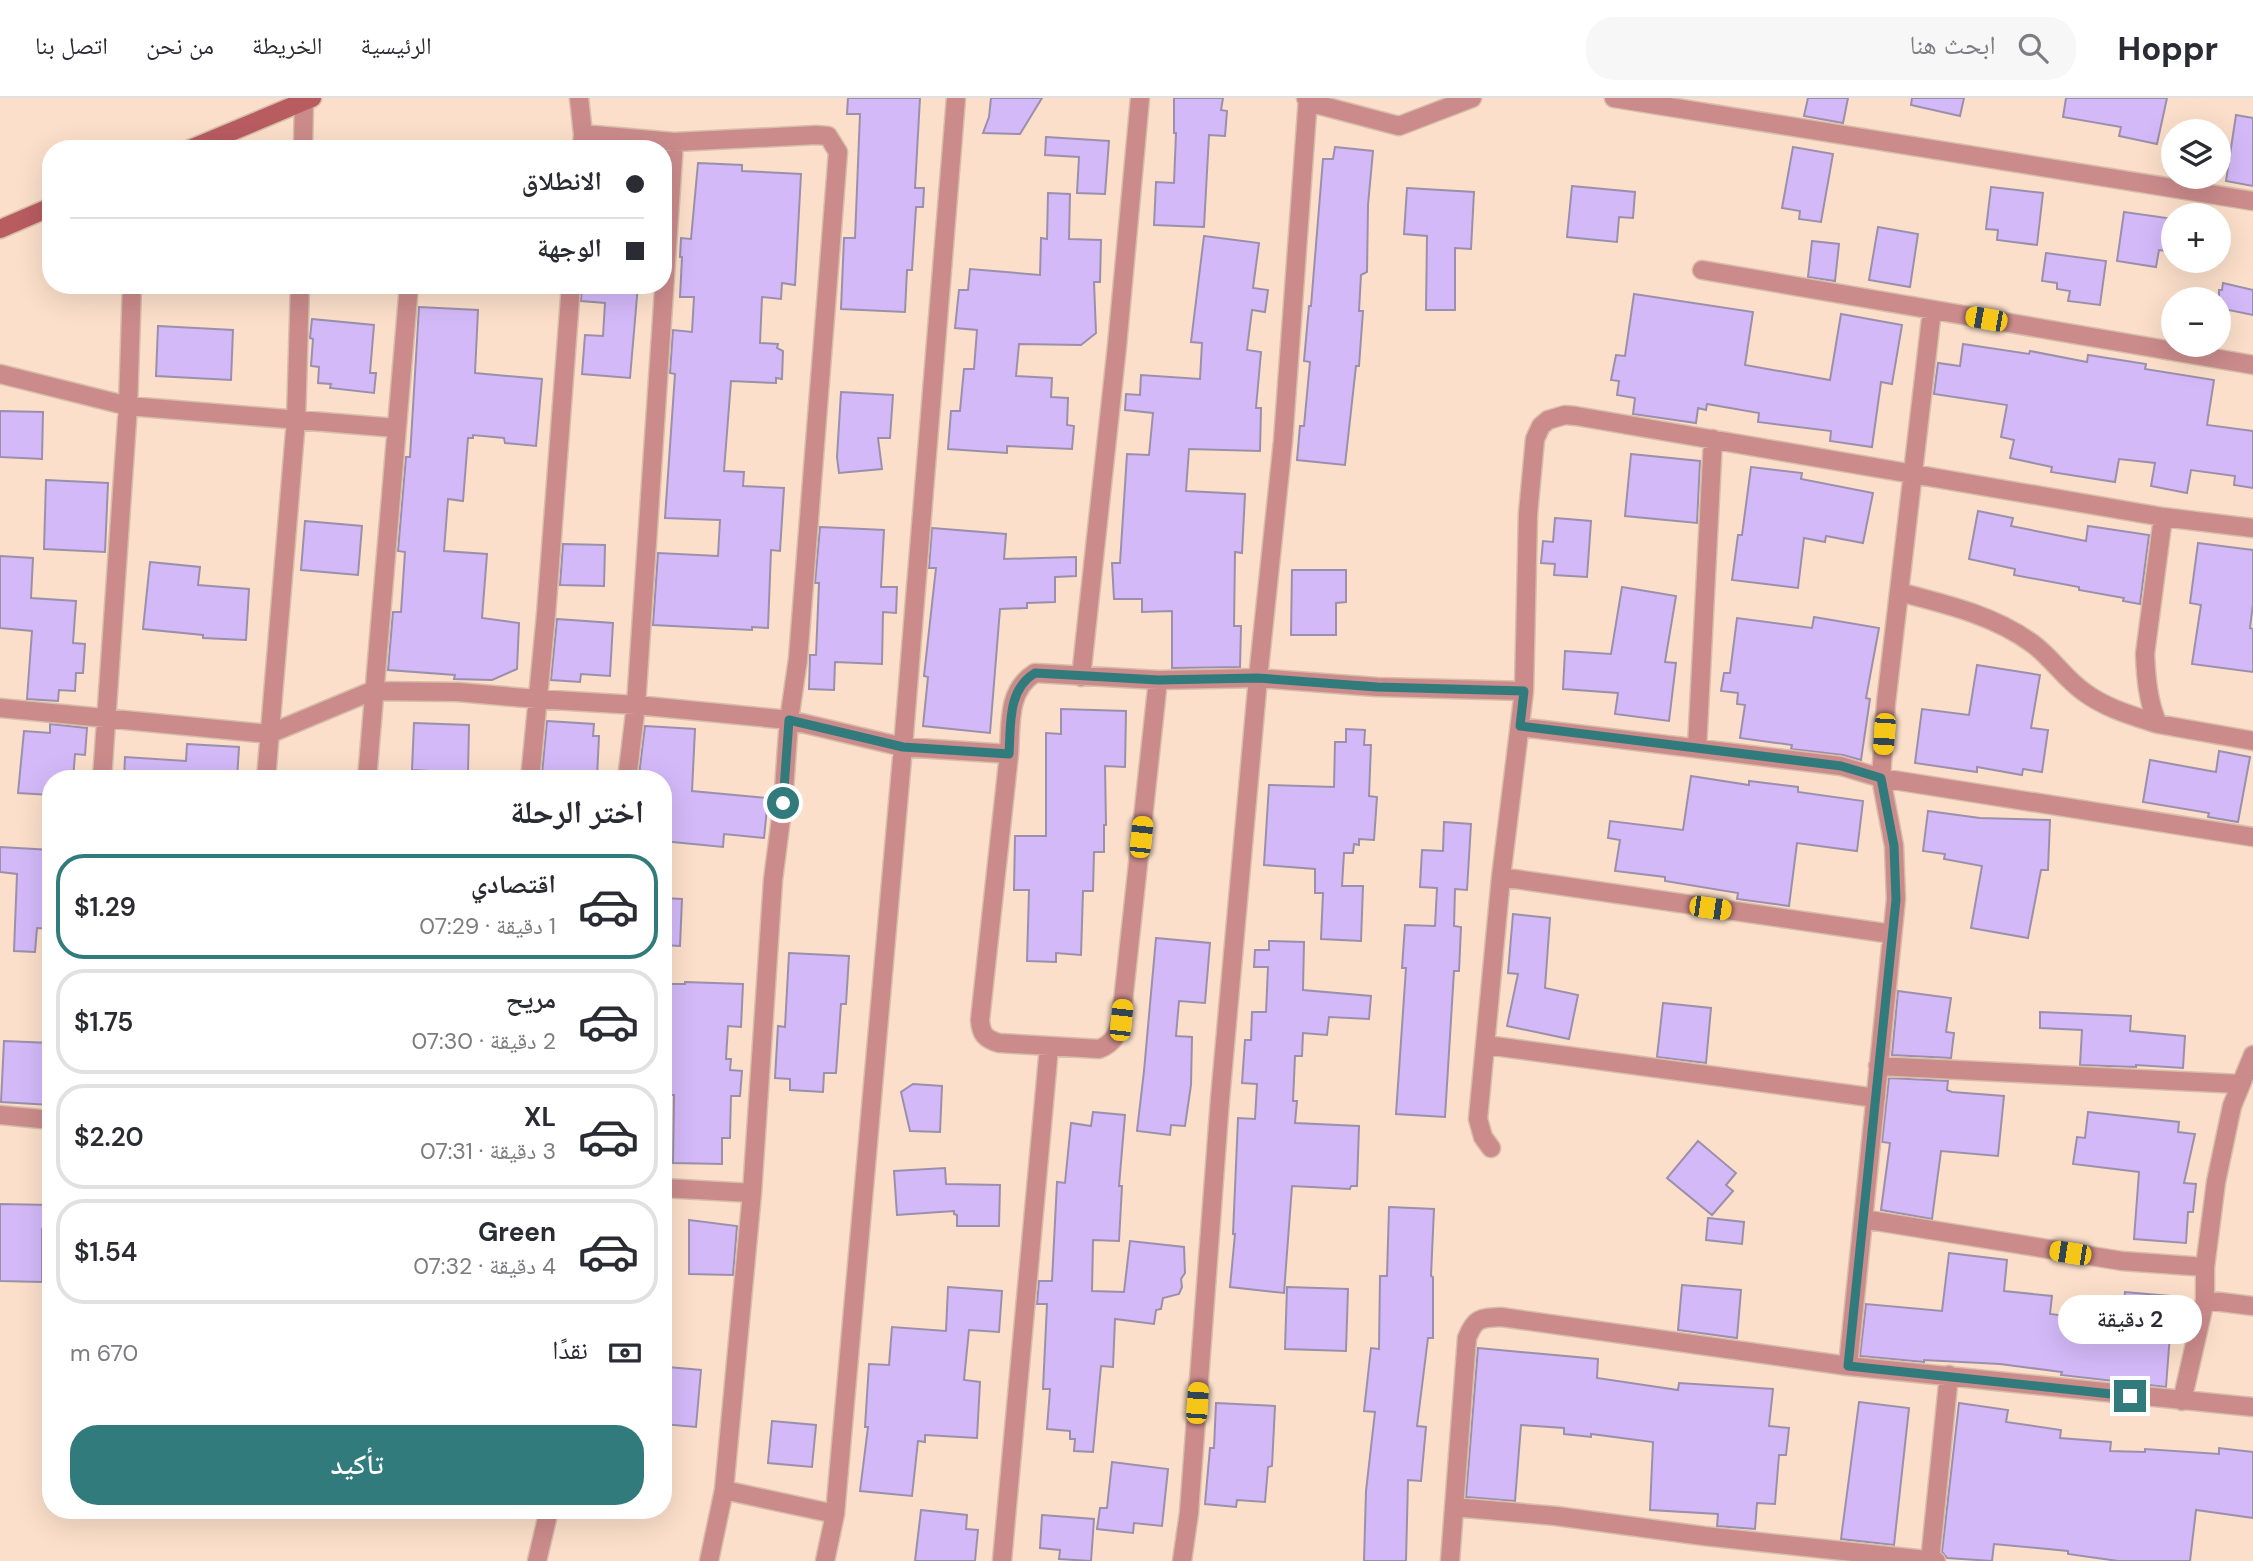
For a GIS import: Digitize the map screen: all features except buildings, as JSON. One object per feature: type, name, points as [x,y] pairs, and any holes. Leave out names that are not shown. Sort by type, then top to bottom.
[{"type":"street","points":[[579,98],[582,140]]},
{"type":"street","points":[[825,1561],[835,1514],[903,747],[956,98]]},
{"type":"street","points":[[1081,677],[1117,346],[1140,98]]},
{"type":"street","points":[[1182,1561],[1189,1513],[1220,1099],[1258,678],[1283,441],[1307,99],[1399,126],[1472,98]]},
{"type":"street","points":[[1614,98],[2253,201]]},
{"type":"street","points":[[212,140],[308,100],[304,140]]},
{"type":"street","points":[[672,172],[674,142],[816,135],[828,136],[838,152],[798,659],[773,880],[752,1193],[724,1490],[709,1561]]},
{"type":"street","points":[[0,229],[42,211]]},
{"type":"street","points":[[1702,270],[2253,365]]},
{"type":"street","points":[[103,770],[128,406],[132,294]]},
{"type":"street","points":[[267,770],[296,420],[300,294]]},
{"type":"street","points":[[368,770],[372,691],[408,294]]},
{"type":"street","points":[[531,770],[546,615],[570,294]]},
{"type":"street","points":[[628,770],[636,705],[664,294]]},
{"type":"street","points":[[1848,1366],[1896,872],[1894,846],[1881,778],[1886,703],[1932,310]]},
{"type":"street","points":[[0,374],[128,406],[396,428]]},
{"type":"street","points":[[1491,1147],[1483,1137],[1478,1119],[1501,877],[1524,691],[1528,514],[1535,439],[1541,426],[1556,416],[1576,415],[2163,517],[2253,528]]},
{"type":"street","points":[[1697,748],[1713,439]]},
{"type":"street","points":[[2158,724],[2153,714],[2144,654],[2163,517]]},
{"type":"street","points":[[1899,592],[1967,610],[2006,628],[2033,644],[2084,693],[2121,712],[2158,724],[2253,741]]},
{"type":"street","points":[[1158,680],[1121,1020],[1117,1035],[1110,1045],[1099,1049],[1049,1048],[990,1041],[981,1030],[980,1020],[1013,701],[1025,679],[1035,673],[1158,680],[1258,678],[1377,687],[1524,691]]},
{"type":"street","points":[[0,708],[269,734],[372,691],[458,691],[789,720],[903,747],[1009,754]]},
{"type":"street","points":[[1520,726],[1841,766],[1881,778],[2253,837]]},
{"type":"street","points":[[1501,877],[1892,934]]},
{"type":"street","points":[[1486,1045],[1875,1098]]},
{"type":"street","points":[[1002,1561],[1049,1048]]},
{"type":"street","points":[[2182,1401],[2205,1300],[2205,1267],[2216,1182],[2232,1106],[2253,1055]]},
{"type":"street","points":[[1878,1066],[2240,1084]]},
{"type":"street","points":[[0,1115],[42,1119]]},
{"type":"street","points":[[672,1189],[752,1193]]},
{"type":"street","points":[[1863,1219],[2122,1261],[2205,1267]]},
{"type":"street","points":[[2205,1300],[2253,1306]]},
{"type":"street","points":[[1450,1561],[1467,1338],[1478,1320],[1501,1317],[1848,1366],[2253,1408]]},
{"type":"street","points":[[1454,1507],[1556,1516],[1704,1536],[1932,1561],[1950,1376]]},
{"type":"street","points":[[724,1490],[835,1514]]},
{"type":"street","points":[[537,1561],[547,1519]]},
{"type":"route","points":[[783,803],[789,720],[903,747],[1009,754],[1013,701],[1025,679],[1035,673],[1158,680],[1258,678],[1377,687],[1524,691],[1520,726],[1841,766],[1881,778],[1894,846],[1896,900],[1848,1366],[2130,1396]]}]
